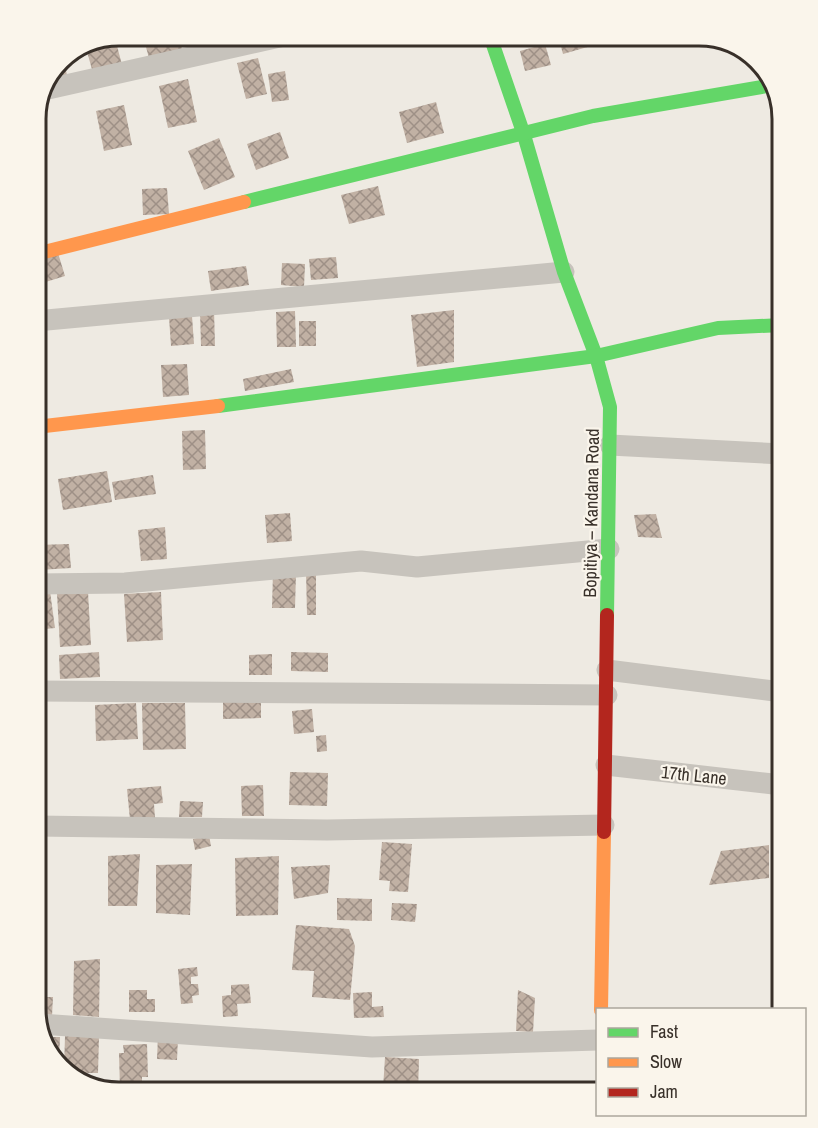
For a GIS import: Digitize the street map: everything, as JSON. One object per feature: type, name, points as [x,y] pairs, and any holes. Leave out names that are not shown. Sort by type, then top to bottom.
[{"type":"street","points":[[54,88],[239,46]]},
{"type":"street","name":"Bopitiya – Kandana Road","points":[[494,47],[524,135],[564,272],[596,356],[610,407],[608,695],[601,1008]]},
{"type":"street","points":[[47,251],[524,135],[593,116],[764,87]]},
{"type":"street","points":[[47,320],[564,272]]},
{"type":"street","points":[[47,426],[153,415],[596,356],[718,328],[772,326]]},
{"type":"street","points":[[610,445],[772,453]]},
{"type":"street","points":[[46,584],[125,583],[361,561],[417,567],[609,549]]},
{"type":"street","points":[[607,670],[772,691]]},
{"type":"street","points":[[46,690],[608,695]]},
{"type":"street","name":"17th Lane","points":[[606,765],[772,784]]},
{"type":"street","points":[[46,826],[327,830],[604,825]]},
{"type":"street","points":[[48,1025],[372,1047],[596,1040]]},
{"type":"building","points":[[117,46],[122,65],[93,73],[88,54]]},
{"type":"building","points":[[146,46],[181,46],[182,49],[149,58]]},
{"type":"building","points":[[546,47],[551,65],[525,71],[520,51]]},
{"type":"building","points":[[561,47],[588,47],[563,54]]},
{"type":"building","points":[[258,58],[267,94],[246,99],[237,63]]},
{"type":"building","points":[[285,71],[289,100],[272,102],[268,74]]},
{"type":"building","points":[[188,79],[197,122],[168,128],[159,86]]},
{"type":"building","points":[[436,102],[444,133],[407,143],[399,112]]},
{"type":"building","points":[[124,105],[132,145],[104,151],[96,111]]},
{"type":"building","points":[[280,132],[289,158],[256,170],[247,144]]},
{"type":"building","points":[[219,138],[235,177],[204,190],[188,151]]},
{"type":"building","points":[[378,186],[385,215],[349,224],[341,195]]},
{"type":"building","points":[[167,188],[169,214],[143,215],[142,189]]},
{"type":"building","points":[[58,253],[65,276],[47,282],[47,256]]},
{"type":"building","points":[[336,257],[338,278],[311,280],[309,259]]},
{"type":"building","points":[[282,263],[305,264],[304,287],[281,285]]},
{"type":"building","points":[[246,266],[249,285],[211,291],[208,271]]},
{"type":"building","points":[[200,310],[214,310],[215,346],[201,346]]},
{"type":"building","points":[[454,310],[454,362],[417,367],[411,315]]},
{"type":"building","points":[[295,311],[296,347],[277,347],[276,312]]},
{"type":"building","points":[[192,316],[194,344],[171,346],[169,317]]},
{"type":"building","points":[[299,321],[316,321],[316,346],[299,346]]},
{"type":"building","points":[[187,364],[189,395],[163,397],[161,365]]},
{"type":"building","points":[[291,369],[294,382],[245,391],[243,379]]},
{"type":"building","points":[[205,430],[206,469],[183,470],[182,431]]},
{"type":"building","points":[[107,471],[112,502],[63,510],[58,479]]},
{"type":"building","points":[[153,475],[156,494],[115,500],[112,482]]},
{"type":"building","points":[[290,513],[292,541],[267,543],[265,515]]},
{"type":"building","points":[[656,514],[662,538],[638,537],[634,515]]},
{"type":"building","points":[[165,527],[167,559],[141,561],[138,530]]},
{"type":"building","points":[[69,544],[71,568],[46,570],[47,545]]},
{"type":"building","points":[[306,571],[316,571],[316,615],[307,615]]},
{"type":"building","points":[[273,572],[296,573],[295,608],[272,608]]},
{"type":"building","points":[[46,591],[50,591],[55,628],[46,629]]},
{"type":"building","points":[[88,592],[91,645],[60,647],[57,594]]},
{"type":"building","points":[[161,592],[163,640],[127,642],[124,594]]},
{"type":"building","points":[[99,652],[100,677],[60,679],[59,655]]},
{"type":"building","points":[[291,652],[328,653],[328,672],[291,671]]},
{"type":"building","points":[[272,654],[272,675],[249,675],[249,655]]},
{"type":"building","points":[[261,700],[261,718],[223,719],[223,701]]},
{"type":"building","points":[[136,703],[138,739],[96,741],[95,705]]},
{"type":"building","points":[[142,703],[185,703],[186,749],[143,750]]},
{"type":"building","points":[[312,709],[314,732],[294,734],[292,711]]},
{"type":"building","points":[[326,735],[327,751],[317,752],[316,736]]},
{"type":"building","points":[[290,772],[328,773],[327,806],[289,805]]},
{"type":"building","points":[[263,785],[264,816],[242,816],[241,786]]},
{"type":"building","points":[[161,786],[163,803],[154,804],[155,818],[130,820],[127,789]]},
{"type":"building","points":[[180,801],[203,802],[202,817],[179,817]]},
{"type":"building","points":[[209,835],[211,846],[195,850],[193,839]]},
{"type":"building","points":[[382,842],[412,844],[408,892],[389,891],[390,881],[379,880]]},
{"type":"building","points":[[769,845],[769,878],[709,885],[721,851]]},
{"type":"building","points":[[140,854],[137,906],[108,906],[108,856]]},
{"type":"building","points":[[279,856],[278,915],[236,916],[235,858]]},
{"type":"building","points":[[192,864],[190,915],[156,913],[156,865]]},
{"type":"building","points":[[330,865],[328,893],[294,899],[291,867]]},
{"type":"building","points":[[337,898],[372,899],[372,921],[337,920]]},
{"type":"building","points":[[392,903],[417,904],[415,922],[391,920]]},
{"type":"building","points":[[296,925],[349,929],[355,946],[350,1000],[312,997],[314,971],[292,970]]},
{"type":"building","points":[[100,959],[99,1017],[73,1015],[74,961]]},
{"type":"building","points":[[197,967],[198,976],[191,977],[191,984],[198,984],[199,995],[192,996],[193,1003],[181,1004],[178,969]]},
{"type":"building","points":[[249,984],[251,1003],[237,1004],[238,1016],[223,1017],[222,996],[231,995],[231,985]]},
{"type":"building","points":[[129,990],[147,990],[147,999],[155,999],[155,1012],[129,1012]]},
{"type":"building","points":[[518,990],[535,998],[533,1032],[516,1031]]},
{"type":"building","points":[[372,992],[372,1007],[383,1006],[384,1017],[354,1018],[353,993]]},
{"type":"building","points":[[46,997],[53,997],[52,1016],[47,1016]]},
{"type":"building","points":[[65,1036],[99,1037],[98,1073],[85,1073],[64,1057]]},
{"type":"building","points":[[158,1036],[178,1038],[177,1060],[157,1059]]},
{"type":"building","points":[[52,1037],[60,1037],[59,1050]]},
{"type":"building","points":[[147,1044],[148,1077],[142,1077],[142,1081],[120,1081],[119,1053],[124,1053],[123,1045]]},
{"type":"building","points":[[385,1057],[419,1059],[418,1082],[383,1081]]},
{"type":"traffic: fast","points":[[494,47],[524,135],[564,272],[596,356],[610,407],[607,615]]},
{"type":"traffic: fast","points":[[244,202],[593,116],[764,87]]},
{"type":"traffic: fast","points":[[218,406],[596,356],[718,328],[772,325]]},
{"type":"traffic: slow","points":[[47,251],[244,202]]},
{"type":"traffic: slow","points":[[47,426],[218,406]]},
{"type":"traffic: slow","points":[[601,1008],[604,832]]},
{"type":"traffic: jam","points":[[604,832],[607,615]]}]
